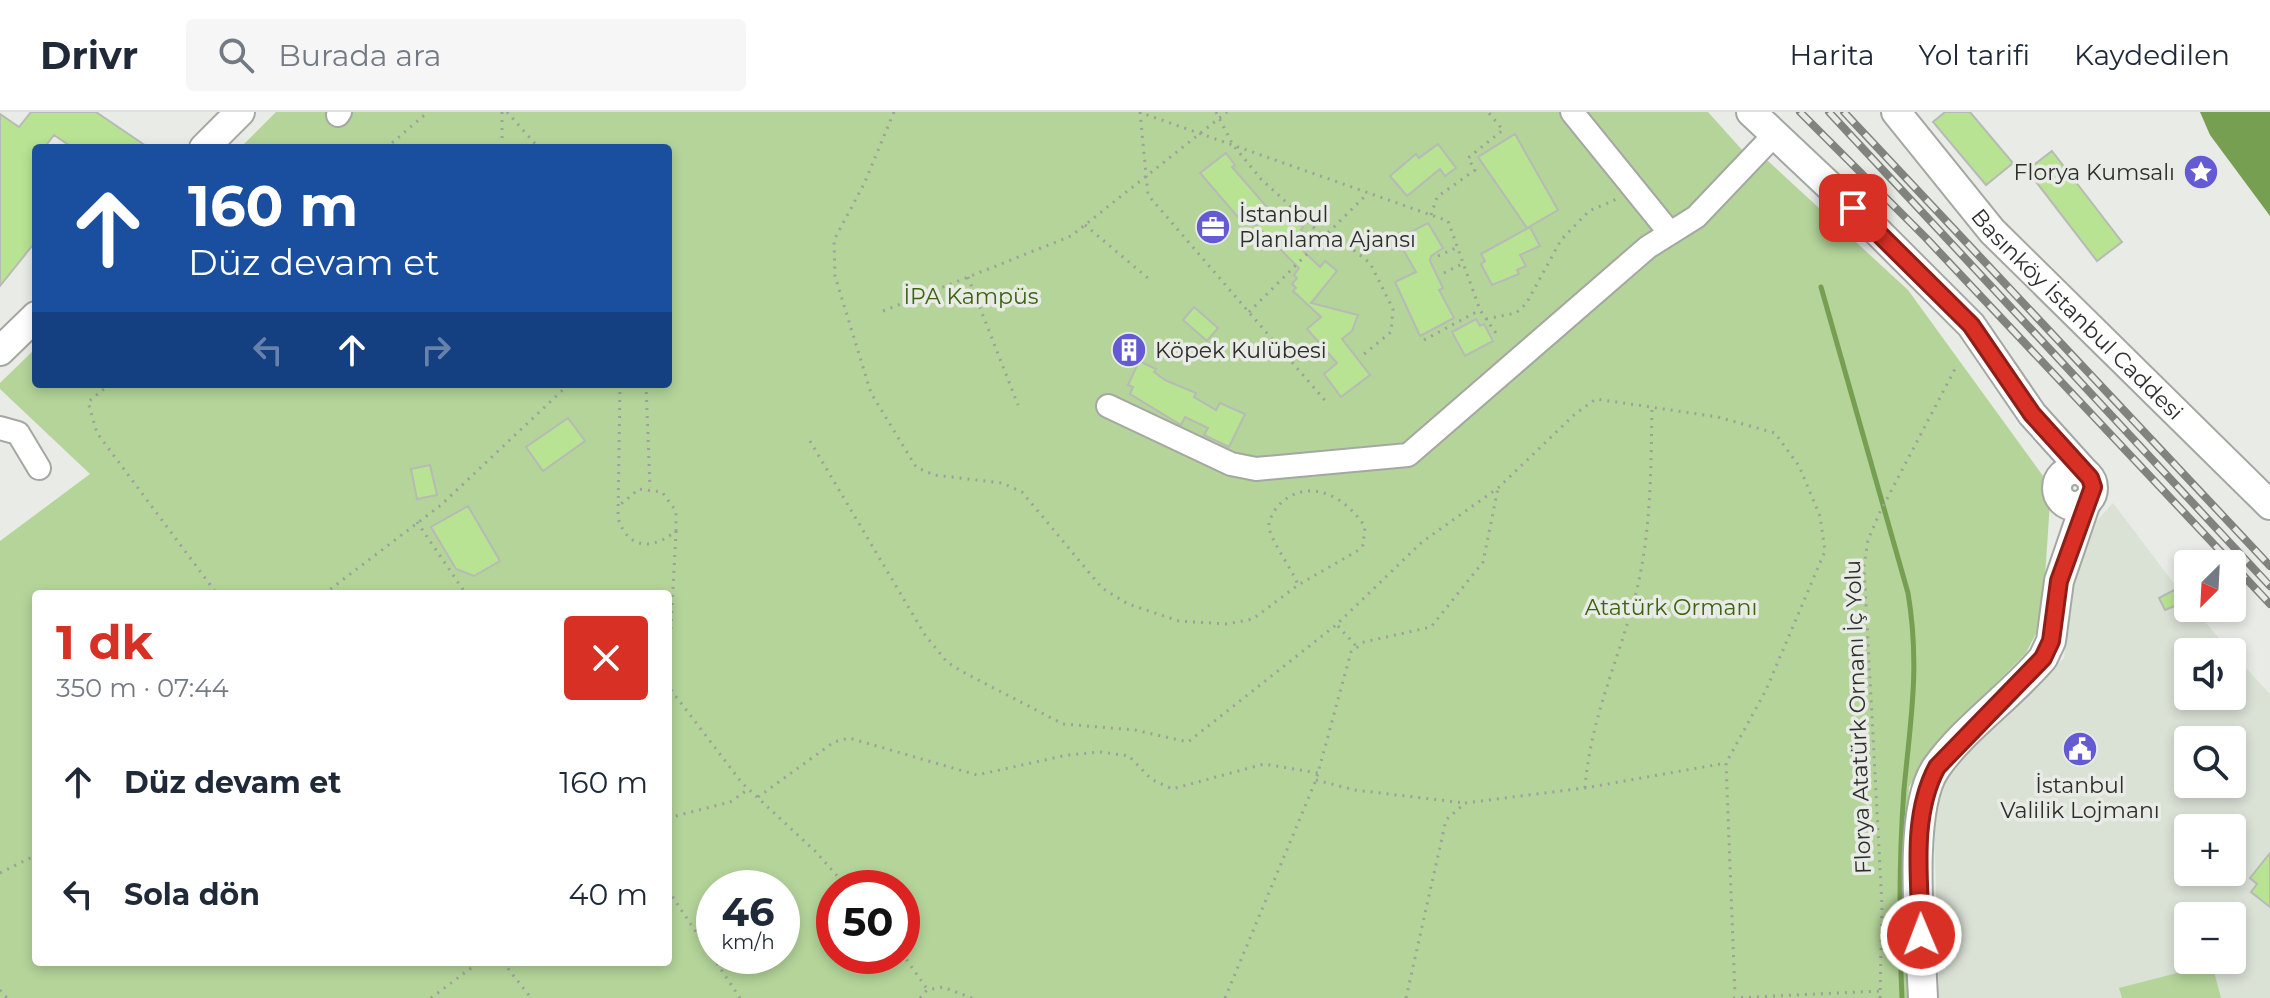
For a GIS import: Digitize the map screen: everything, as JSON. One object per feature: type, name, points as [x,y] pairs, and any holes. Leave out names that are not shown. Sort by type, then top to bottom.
[{"type":"main road","points":[[208,144],[240,112]]},
{"type":"main road","points":[[1751,112],[1971,325],[2032,414],[2073,489],[2057,569],[2059,581],[2051,641],[2043,658],[1937,767],[1928,782],[1920,834],[1923,998]]},
{"type":"main road","name":"Basınköy İstanbul Caddesi","points":[[1896,112],[1992,231],[2270,505]]},
{"type":"main road","points":[[0,351],[32,320]]},
{"type":"lane","points":[[1572,112],[1670,233]]},
{"type":"lane","points":[[1108,406],[1231,464],[1256,469],[1408,455],[1648,247],[1709,206],[1774,135]]},
{"type":"lane","points":[[0,428],[18,433],[39,468]]},
{"type":"path","points":[[391,144],[428,112]]},
{"type":"path","points":[[502,144],[504,112]]},
{"type":"path","points":[[504,112],[535,144]]},
{"type":"path","points":[[894,112],[864,184],[834,240],[835,276],[871,393],[916,467],[934,475],[1002,483],[1022,492],[1102,588],[1128,604],[1179,621],[1215,624],[1245,622],[1267,611],[1298,585],[1343,561],[1363,545],[1365,527],[1341,499],[1313,490],[1295,491],[1277,506],[1269,525],[1274,542],[1291,564],[1298,585]]},
{"type":"path","points":[[1328,404],[1148,195],[1140,112],[1448,221],[1480,310],[1498,336]]},
{"type":"path","points":[[1216,112],[1233,145],[1261,179],[1324,237],[1342,241],[1370,263],[1393,309],[1391,332],[1363,355]]},
{"type":"path","points":[[883,311],[1071,236],[1227,112]]},
{"type":"path","points":[[1431,215],[1437,197],[1475,170],[1468,158],[1503,130],[1488,112]]},
{"type":"path","points":[[1486,319],[1516,313],[1526,304],[1561,240],[1589,211],[1633,188]]},
{"type":"path","points":[[1249,312],[1369,193]]},
{"type":"path","points":[[1085,225],[1149,279]]},
{"type":"path","points":[[1438,256],[1458,247]]},
{"type":"path","points":[[1444,273],[1464,263]]},
{"type":"path","points":[[968,277],[1018,405]]},
{"type":"path","points":[[1424,340],[1480,310]]},
{"type":"path","name":"Florya Atatürk Ornanı İç Yolu","points":[[1880,998],[1882,906],[1864,566],[1868,540],[1879,514],[1956,367]]},
{"type":"path","points":[[105,388],[88,402],[97,433],[214,590]]},
{"type":"path","points":[[329,590],[441,505],[565,388]]},
{"type":"path","points":[[620,388],[621,504],[618,518],[622,531],[631,541],[654,545],[676,531]]},
{"type":"path","points":[[646,388],[650,488]]},
{"type":"path","name":"Florya Atatürk Ornanı İç Yolu","points":[[810,441],[925,635],[947,662],[1063,724],[1112,726],[1188,742],[1336,625],[1422,542],[1498,488],[1575,414],[1596,399],[1718,417],[1775,433],[1799,466],[1820,516],[1825,551],[1766,690],[1726,763]]},
{"type":"path","points":[[1585,788],[1589,744],[1638,582],[1651,478],[1652,409]]},
{"type":"path","points":[[621,504],[628,495],[650,488],[662,492],[671,500],[676,511],[672,608]]},
{"type":"path","points":[[1225,998],[1316,780],[1348,662],[1364,642],[1431,627],[1483,562],[1498,488]]},
{"type":"path","points":[[417,522],[463,590]]},
{"type":"path","points":[[1336,625],[1357,647]]},
{"type":"path","points":[[672,691],[749,789],[830,870]]},
{"type":"path","points":[[758,797],[834,742],[849,738],[977,775],[1067,755],[1100,752],[1129,756],[1151,779],[1172,789],[1264,764],[1318,773]]},
{"type":"path","points":[[1316,780],[1355,790],[1465,803],[1585,788],[1726,763],[1734,997],[1880,991]]},
{"type":"path","points":[[672,817],[730,802],[749,789]]},
{"type":"path","points":[[1406,998],[1446,820],[1465,803]]},
{"type":"path","points":[[0,873],[32,857]]},
{"type":"path","points":[[672,896],[740,998]]},
{"type":"path","points":[[431,998],[474,966]]},
{"type":"path","points":[[506,966],[531,998]]},
{"type":"path","points":[[916,974],[927,990]]},
{"type":"path","points":[[920,998],[927,990],[943,987],[972,998]]},
{"type":"path","points":[[0,990],[7,998]]},
{"type":"shaded area","points":[[2200,112],[2270,112],[2270,216],[2210,135]]},
{"type":"shaded area","name":"İstanbul Valilik Lojmanı","points":[[2113,503],[2174,584],[2174,622],[2205,622],[2219,638],[2174,638],[2174,710],[2246,710],[2246,668],[2270,694],[2270,998],[1939,998],[1934,820],[1939,792],[1962,757],[2064,658],[2069,604],[2082,537]]},
{"type":"green space","name":"Atatürk Ormanı","points":[[276,112],[1708,112],[1744,152],[1768,161],[1908,290],[2051,487],[2042,622],[2026,653],[1936,744],[1909,787],[1905,869],[1909,998],[0,998],[0,541],[90,474],[0,389],[0,383],[32,352],[32,388],[672,388],[672,144],[244,144]]},
{"type":"green space","points":[[2174,974],[2215,974],[2221,998],[2122,998],[2119,988]]},
{"type":"building","points":[[31,112],[96,112],[143,144],[67,144],[54,135],[47,144],[32,144],[32,246],[0,286],[0,114],[19,127]]},
{"type":"building","points":[[1945,112],[1970,112],[2013,163],[1986,185],[1933,122]]},
{"type":"building","points":[[1515,134],[1558,210],[1527,228],[1478,157]]},
{"type":"building","points":[[1438,144],[1456,168],[1445,176],[1440,169],[1407,196],[1390,176],[1416,154],[1419,158]]},
{"type":"building","points":[[2052,151],[2122,242],[2097,261],[2027,170]]},
{"type":"building","points":[[1226,153],[1235,165],[1232,167],[1278,220],[1284,214],[1303,227],[1301,230],[1308,238],[1299,247],[1320,267],[1325,261],[1337,271],[1311,303],[1358,315],[1352,331],[1342,339],[1370,375],[1341,397],[1324,374],[1337,363],[1307,329],[1321,317],[1293,291],[1296,288],[1292,284],[1297,278],[1294,275],[1299,268],[1249,218],[1244,222],[1237,216],[1200,173]]},
{"type":"building","points":[[1428,223],[1443,248],[1431,256],[1430,261],[1443,288],[1439,290],[1454,318],[1420,336],[1395,282],[1416,272],[1397,239]]},
{"type":"building","points":[[1530,227],[1540,246],[1520,255],[1526,266],[1517,270],[1519,274],[1492,285],[1481,264],[1485,261],[1481,254]]},
{"type":"building","points":[[1194,307],[1218,328],[1207,341],[1183,320]]},
{"type":"building","points":[[1476,319],[1480,326],[1484,324],[1493,341],[1465,356],[1452,332]]},
{"type":"building","points":[[1139,361],[1156,369],[1154,372],[1165,380],[1196,393],[1194,397],[1216,410],[1220,403],[1245,414],[1229,447],[1204,435],[1208,428],[1185,417],[1181,425],[1130,394],[1133,387],[1128,385]]},
{"type":"building","points":[[568,418],[585,441],[543,471],[526,447]]},
{"type":"building","points":[[430,465],[437,495],[417,499],[411,469]]},
{"type":"building","points":[[468,506],[500,561],[474,576],[456,569],[431,527]]},
{"type":"building","points":[[2174,590],[2174,606],[2165,610],[2159,598]]},
{"type":"building","points":[[2270,853],[2270,907],[2251,892],[2257,884],[2250,878]]},
{"type":"waterway","points":[[1821,287],[1908,593],[1912,619],[1913,691],[1900,867],[1902,998]]},
{"type":"railway","points":[[1800,112],[1926,238],[2270,604]]},
{"type":"railway","points":[[1829,112],[2270,586]]},
{"type":"railway","points":[[1844,112],[2270,566]]},
{"type":"place","name":"Florya Kumsalı","points":[[2201,172]]},
{"type":"place","name":"İstanbul Planlama Ajansı","points":[[1213,227]]},
{"type":"place","name":"Köpek Kulübesi","points":[[1129,350]]},
{"type":"place","name":"İstanbul Valilik Lojmanı","points":[[2080,749]]},
{"type":"route","points":[[1853,208],[1971,325],[2032,414],[2090,478],[2093,487],[2059,581],[2055,625],[2043,658],[2024,681],[1950,752],[1928,782],[1922,803],[1920,834],[1921,935]]},
{"type":"park label","name":"İPA Kampüs","points":[[971,296]]}]
